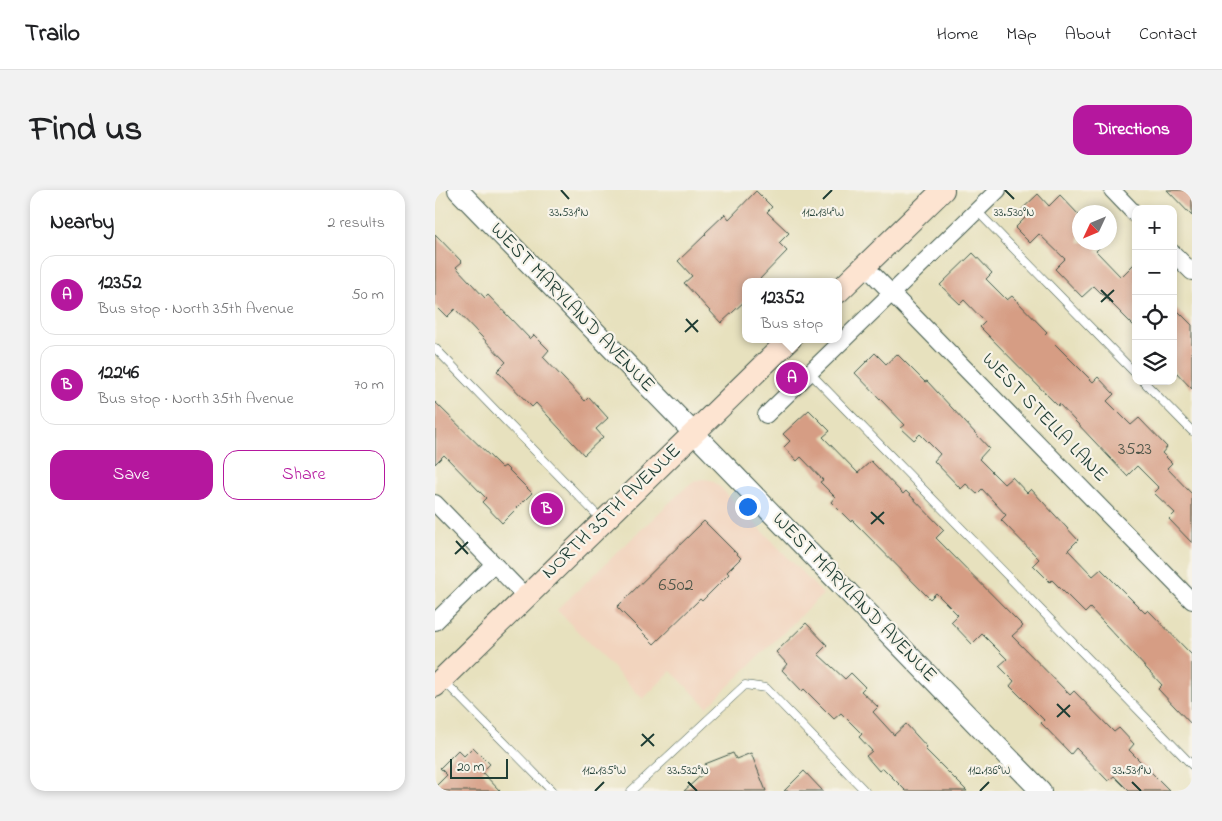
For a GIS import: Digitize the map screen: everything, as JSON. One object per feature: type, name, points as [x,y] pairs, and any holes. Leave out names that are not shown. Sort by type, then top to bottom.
[{"type":"main road","points":[[842,288],[943,190]]},
{"type":"main road","name":"NORTH 35TH AVENUE","points":[[439,682],[785,343]]},
{"type":"street","name":"WEST MARYLAND AVENUE","points":[[458,190],[1041,791]]},
{"type":"street","points":[[842,341],[998,190]]},
{"type":"street","points":[[1112,190],[1132,211]]},
{"type":"street","points":[[1177,257],[1192,272]]},
{"type":"street","name":"WEST STELLA LANE","points":[[865,266],[1192,601]]},
{"type":"street","points":[[766,415],[840,343]]},
{"type":"street","points":[[435,503],[526,597]]},
{"type":"street","points":[[435,622],[495,564]]},
{"type":"lane","points":[[977,211],[1132,370]]},
{"type":"lane","points":[[435,348],[603,521]]},
{"type":"lane","points":[[810,372],[1192,765]]},
{"type":"lane","points":[[1147,385],[1192,431]]},
{"type":"lane","points":[[439,682],[552,791]]},
{"type":"lane","points":[[631,791],[745,685],[766,688],[865,791]]},
{"type":"shaded area","points":[[701,479],[711,480],[719,486],[823,594],[707,707],[671,671],[643,699],[557,610],[686,487]]},
{"type":"building","points":[[1167,190],[1192,190],[1192,216]]},
{"type":"building","points":[[756,191],[772,207],[767,212],[789,233],[779,243],[787,251],[761,278],[742,278],[742,304],[721,323],[684,283],[692,276],[678,261],[725,214],[729,219]]},
{"type":"building","points":[[1038,194],[1049,206],[1060,195],[1072,208],[1072,250],[1097,250],[1121,277],[1132,266],[1132,324],[1094,286],[1082,297],[1055,269],[1065,259],[1039,234],[1030,243],[1015,228],[1025,218],[1019,212]]},
{"type":"building","points":[[435,234],[462,262],[456,267],[485,298],[488,295],[530,339],[534,335],[549,350],[543,357],[585,401],[589,397],[608,418],[596,429],[603,437],[584,455],[536,403],[532,407],[497,371],[506,362],[455,309],[447,317],[435,305]]},
{"type":"building","points":[[973,253],[992,273],[986,279],[1007,300],[1012,296],[1047,332],[1045,334],[1093,382],[1098,377],[1114,394],[1107,401],[1131,425],[1139,418],[1167,447],[1162,453],[1172,463],[1167,468],[1192,494],[1192,543],[1169,519],[1175,513],[1154,493],[1159,488],[1137,466],[1127,476],[1059,404],[1058,406],[980,327],[985,322],[964,300],[960,304],[940,285]]},
{"type":"building","points":[[1177,310],[1192,325],[1192,389],[1177,373]]},
{"type":"building","points":[[875,353],[886,364],[897,354],[925,382],[927,381],[989,448],[979,459],[1004,484],[1012,477],[1027,493],[1031,489],[1078,540],[1068,550],[1093,576],[1101,569],[1145,613],[1148,610],[1192,655],[1192,725],[1158,689],[1162,685],[1090,608],[1085,613],[1052,580],[1050,582],[1033,565],[1039,559],[1001,520],[1006,515],[982,489],[977,494],[966,484],[961,489],[934,461],[940,454],[920,434],[914,440],[901,428],[905,425],[855,373]]},
{"type":"building","points":[[435,402],[502,468],[505,466],[532,493],[502,523],[482,502],[486,498],[444,455],[435,464]]},
{"type":"building","points":[[809,410],[830,431],[823,437],[858,473],[871,461],[903,494],[906,491],[944,530],[936,538],[1023,626],[1012,636],[1070,695],[1074,691],[1114,732],[1119,728],[1134,744],[1129,750],[1170,791],[1129,791],[1114,776],[1108,781],[1076,748],[1071,754],[1041,723],[1044,720],[1010,686],[1014,681],[999,666],[1007,659],[982,634],[972,644],[951,622],[958,615],[936,593],[930,599],[852,520],[851,522],[831,502],[835,497],[820,482],[823,480],[801,457],[797,461],[784,447],[790,441],[783,434]]},
{"type":"building","points":[[704,521],[741,558],[727,572],[729,574],[702,601],[700,599],[654,644],[617,607]]},
{"type":"building","points":[[806,623],[827,645],[818,654],[845,679],[851,673],[865,687],[861,691],[878,707],[873,712],[894,735],[906,724],[927,747],[925,749],[967,791],[906,791],[883,768],[879,771],[866,756],[872,751],[859,737],[862,734],[841,713],[834,719],[804,689],[802,691],[782,670],[787,664],[776,652]]},
{"type":"building","points":[[473,747],[490,764],[482,772],[500,791],[435,791],[435,787],[447,775],[440,768],[458,750],[464,756]]},
{"type":"building","points":[[733,753],[736,759],[751,753],[766,791],[684,791],[707,770],[705,764]]},
{"type":"building","points":[[804,771],[823,791],[784,791]]},
{"type":"place","name":"12352","points":[[792,378]]},
{"type":"place","name":"12246","points":[[547,509]]}]
